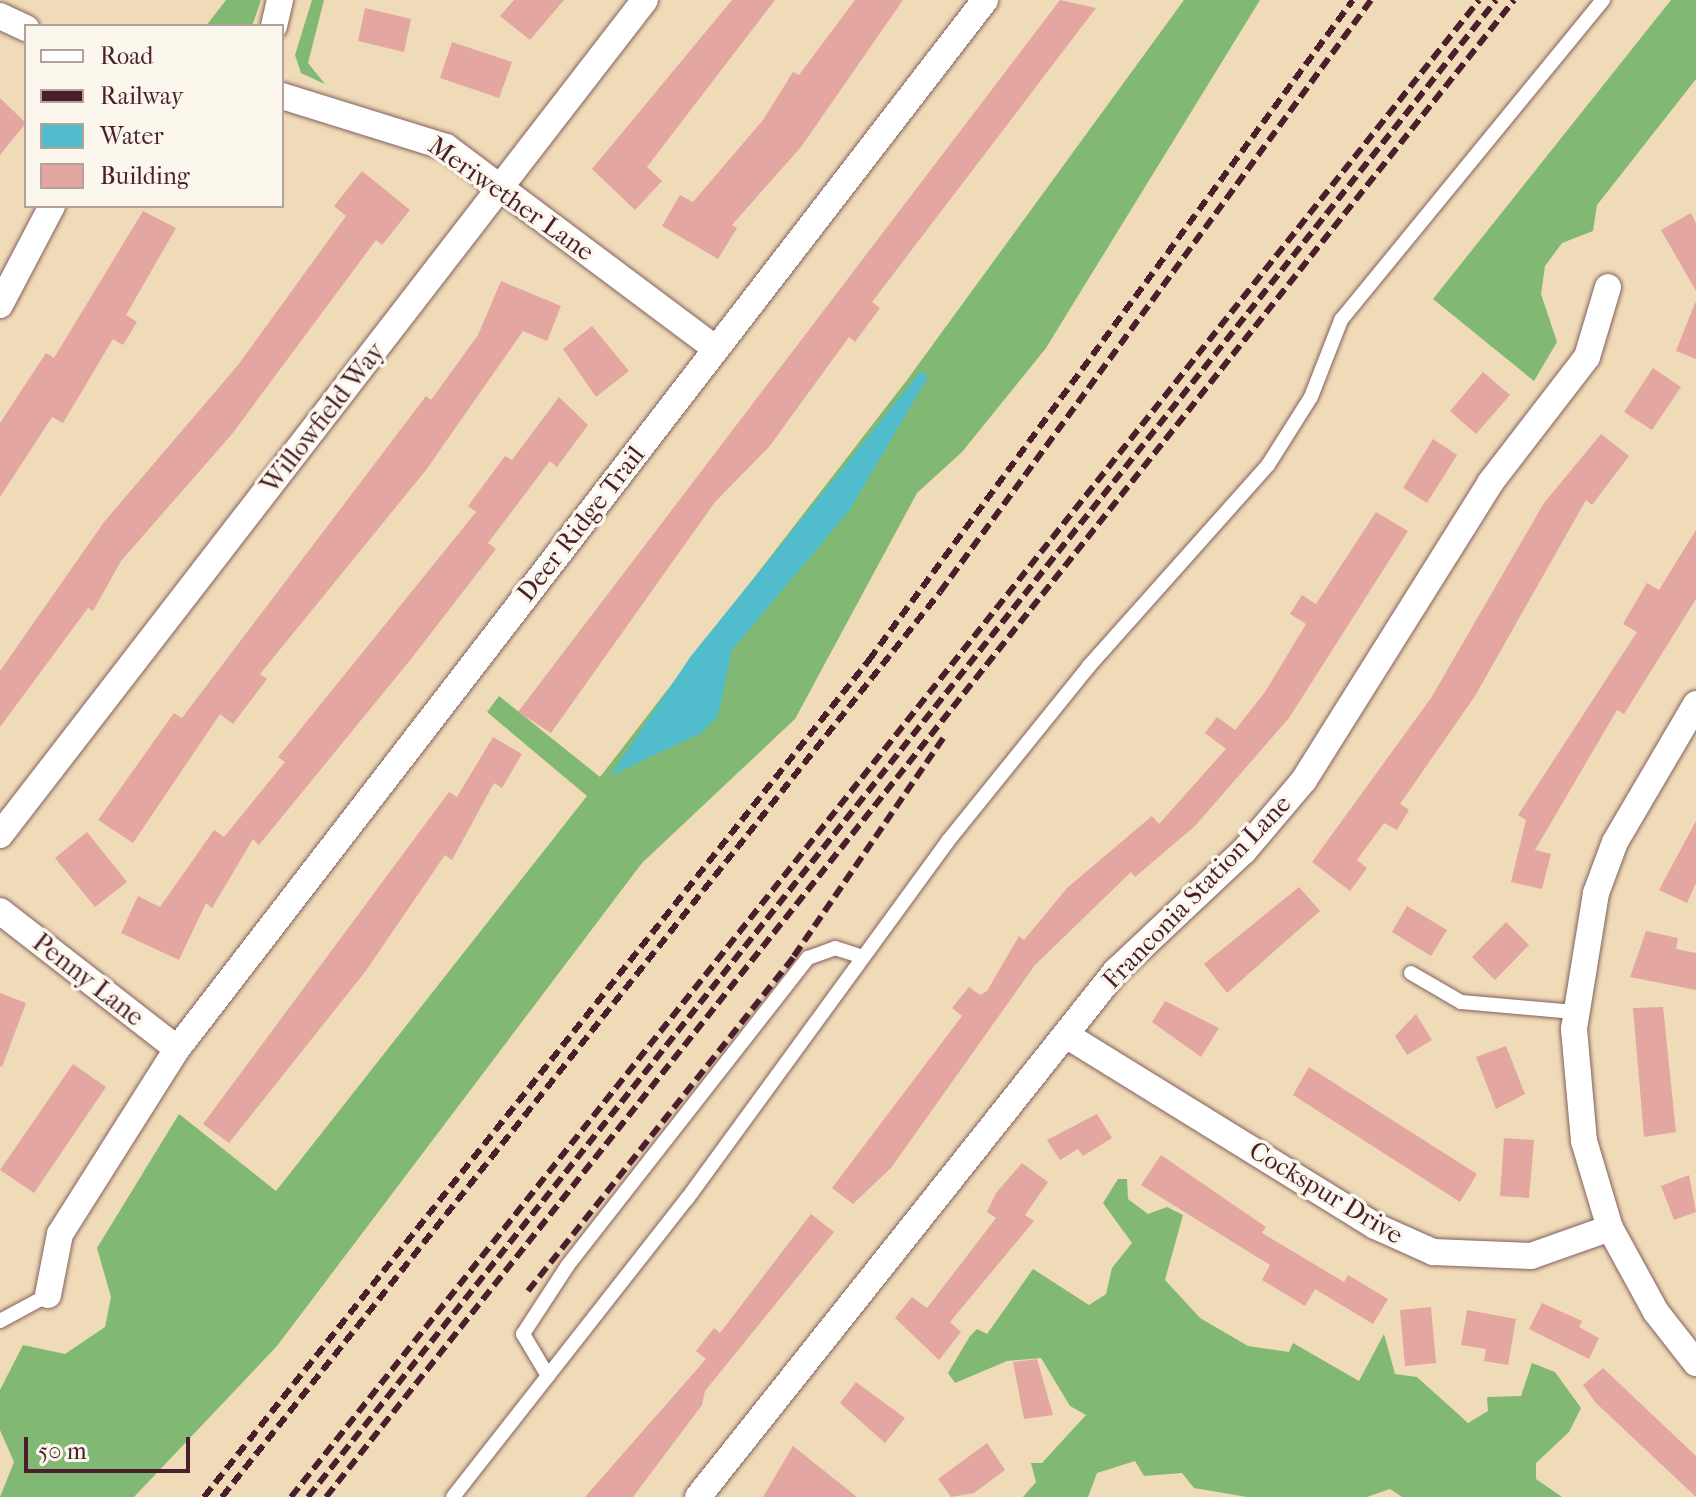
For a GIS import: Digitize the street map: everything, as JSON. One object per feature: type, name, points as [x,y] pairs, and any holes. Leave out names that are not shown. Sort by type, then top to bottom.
[{"type":"street","points":[[274,24],[280,0]]},
{"type":"street","name":"Willowfield Way","points":[[0,835],[645,0]]},
{"type":"street","name":"Deer Ridge Trail","points":[[48,1295],[60,1234],[177,1049],[985,0]]},
{"type":"street","points":[[0,16],[24,27]]},
{"type":"street","name":"Meriwether Lane","points":[[284,97],[410,131],[502,188],[716,349]]},
{"type":"street","points":[[0,305],[51,208]]},
{"type":"street","name":"Franconia Station Lane","points":[[698,1497],[1144,939],[1244,851],[1304,780],[1490,483],[1587,357],[1608,287]]},
{"type":"street","points":[[1696,704],[1615,842],[1587,926],[1575,1012],[1582,1129],[1610,1228],[1656,1312],[1696,1363]]},
{"type":"street","name":"Penny Lane","points":[[0,911],[177,1049]]},
{"type":"street","name":"Cockspur Drive","points":[[1066,1035],[1375,1226],[1433,1252],[1531,1256],[1610,1228]]},
{"type":"lane","points":[[453,1497],[548,1376],[1039,726],[1268,465],[1311,397],[1341,320],[1603,0]]},
{"type":"lane","points":[[548,1376],[523,1334],[568,1265],[808,958],[835,948],[863,957]]},
{"type":"lane","points":[[1411,973],[1461,1002],[1575,1012]]},
{"type":"lane","points":[[0,1321],[48,1295]]},
{"type":"green space","points":[[226,0],[261,0],[253,24],[208,24]]},
{"type":"green space","points":[[312,0],[324,0],[308,63],[325,84],[301,73],[295,55]]},
{"type":"green space","points":[[1184,0],[1260,0],[1046,348],[962,452],[917,493],[795,719],[642,863],[277,1346],[134,1497],[0,1497],[14,1462],[0,1430],[0,1390],[23,1345],[65,1354],[105,1327],[111,1297],[97,1248],[179,1114],[276,1191],[587,796],[487,712],[499,696],[600,777],[907,380]]},
{"type":"green space","points":[[1671,0],[1696,0],[1696,79],[1597,205],[1593,231],[1562,243],[1545,266],[1541,294],[1557,342],[1534,381],[1433,299]]},
{"type":"green space","points":[[1118,1179],[1127,1179],[1128,1199],[1148,1214],[1167,1207],[1183,1215],[1165,1280],[1200,1318],[1248,1346],[1289,1352],[1293,1343],[1359,1381],[1384,1334],[1395,1374],[1417,1377],[1468,1423],[1488,1411],[1487,1397],[1521,1396],[1532,1363],[1555,1372],[1581,1408],[1569,1432],[1536,1463],[1536,1479],[1562,1497],[1402,1497],[1390,1489],[1367,1497],[1247,1497],[1194,1488],[1182,1473],[1144,1476],[1135,1461],[1097,1473],[1088,1497],[1023,1497],[1036,1482],[1031,1463],[1042,1463],[1086,1415],[1070,1406],[1041,1358],[1007,1361],[955,1383],[948,1373],[970,1336],[977,1329],[987,1334],[1033,1269],[1089,1305],[1106,1294],[1112,1268],[1132,1243],[1103,1203]]},
{"type":"water","points":[[921,371],[928,377],[849,511],[732,650],[718,716],[701,733],[610,776],[691,656]]},
{"type":"building","points":[[514,0],[564,0],[530,40],[500,16]]},
{"type":"building","points":[[732,0],[775,0],[647,167],[662,181],[635,210],[592,169]]},
{"type":"building","points":[[855,0],[903,0],[801,147],[732,225],[737,228],[718,259],[662,226],[680,195],[693,202],[763,120],[793,72],[799,75]]},
{"type":"building","points":[[1060,0],[1096,8],[872,302],[880,308],[855,342],[849,337],[769,447],[715,502],[551,733],[518,712]]},
{"type":"building","points":[[365,8],[411,19],[404,52],[358,41]]},
{"type":"building","points":[[452,42],[512,62],[499,98],[440,78]]},
{"type":"building","points":[[0,98],[24,121],[24,125],[0,155]]},
{"type":"building","points":[[362,171],[410,210],[382,245],[376,240],[232,434],[121,561],[93,611],[88,608],[0,727],[0,671],[104,522],[238,365],[346,216],[334,206]]},
{"type":"building","points":[[143,211],[176,228],[126,315],[137,322],[123,345],[113,339],[63,423],[52,417],[0,497],[0,423],[46,353],[54,358]]},
{"type":"building","points":[[1691,213],[1696,223],[1696,291],[1661,230]]},
{"type":"building","points":[[501,281],[561,306],[547,341],[523,331],[426,470],[260,674],[267,679],[233,724],[220,714],[133,843],[98,820],[174,713],[182,718],[426,396],[431,400],[478,335]]},
{"type":"building","points":[[1696,303],[1696,359],[1676,351]]},
{"type":"building","points":[[592,326],[629,371],[596,397],[563,349]]},
{"type":"building","points":[[1653,368],[1681,387],[1652,430],[1624,412]]},
{"type":"building","points":[[1483,372],[1510,395],[1476,434],[1450,411]]},
{"type":"building","points":[[559,397],[588,425],[557,467],[550,461],[488,543],[496,549],[411,659],[259,845],[253,839],[212,908],[206,903],[179,960],[121,933],[138,896],[160,907],[214,830],[224,837],[285,762],[278,757],[476,512],[468,506],[505,456],[512,460]]},
{"type":"building","points":[[1601,434],[1629,456],[1592,505],[1586,500],[1475,696],[1400,804],[1409,810],[1397,830],[1384,823],[1357,860],[1367,868],[1350,891],[1312,862],[1431,698],[1544,503]]},
{"type":"building","points":[[1433,439],[1457,455],[1427,503],[1403,488]]},
{"type":"building","points":[[1376,512],[1408,531],[1289,718],[1195,826],[1135,877],[1131,872],[1035,965],[891,1168],[853,1204],[832,1188],[962,1016],[952,1008],[969,987],[980,995],[987,991],[1019,936],[1024,940],[1067,888],[1152,816],[1159,824],[1226,749],[1205,733],[1217,717],[1235,730],[1265,692],[1306,624],[1290,614],[1302,595],[1316,604]]},
{"type":"building","points":[[1696,530],[1696,599],[1624,714],[1617,710],[1535,850],[1551,854],[1542,889],[1511,882],[1526,820],[1518,815],[1637,632],[1623,624],[1647,583],[1659,590]]},
{"type":"building","points":[[493,737],[522,754],[502,788],[494,783],[452,860],[445,855],[365,972],[229,1143],[203,1124],[449,792],[457,797]]},
{"type":"building","points":[[1696,821],[1696,883],[1687,903],[1659,890]]},
{"type":"building","points":[[87,832],[127,882],[95,907],[55,858]]},
{"type":"building","points":[[1299,887],[1320,911],[1227,993],[1204,964]]},
{"type":"building","points":[[1407,906],[1447,930],[1431,956],[1392,932]]},
{"type":"building","points":[[1506,922],[1529,945],[1495,980],[1472,957]]},
{"type":"building","points":[[1646,931],[1678,938],[1676,949],[1696,953],[1696,990],[1630,977]]},
{"type":"building","points":[[0,993],[26,1003],[2,1067],[0,1066]]},
{"type":"building","points":[[1165,1001],[1219,1028],[1201,1057],[1152,1022]]},
{"type":"building","points":[[1663,1007],[1676,1132],[1644,1137],[1633,1008]]},
{"type":"building","points":[[1416,1014],[1432,1040],[1407,1055],[1395,1036]]},
{"type":"building","points":[[1506,1046],[1525,1094],[1496,1109],[1476,1057]]},
{"type":"building","points":[[73,1064],[106,1087],[34,1193],[0,1170]]},
{"type":"building","points":[[1309,1067],[1477,1174],[1460,1202],[1293,1095]]},
{"type":"building","points":[[1097,1114],[1112,1138],[1083,1156],[1078,1149],[1060,1160],[1047,1140]]},
{"type":"building","points":[[1504,1138],[1534,1140],[1529,1198],[1500,1196]]},
{"type":"building","points":[[1161,1155],[1266,1227],[1262,1233],[1344,1282],[1348,1275],[1388,1299],[1373,1324],[1315,1289],[1305,1306],[1262,1280],[1270,1265],[1141,1185]]},
{"type":"building","points":[[1022,1163],[1048,1182],[1025,1215],[1034,1221],[950,1322],[961,1332],[939,1360],[895,1318],[912,1297],[927,1308],[996,1218],[987,1212],[996,1193]]},
{"type":"building","points":[[1689,1175],[1696,1212],[1674,1220],[1661,1186]]},
{"type":"building","points":[[811,1214],[834,1232],[705,1391],[702,1405],[633,1497],[585,1497],[706,1359],[696,1351],[714,1328],[720,1333]]},
{"type":"building","points":[[1542,1303],[1582,1321],[1579,1327],[1599,1338],[1589,1359],[1529,1329]]},
{"type":"building","points":[[1431,1307],[1436,1363],[1405,1366],[1400,1310]]},
{"type":"building","points":[[1467,1310],[1516,1319],[1508,1365],[1484,1361],[1486,1349],[1461,1345]]},
{"type":"building","points":[[1037,1359],[1053,1415],[1024,1419],[1013,1362]]},
{"type":"building","points":[[1603,1368],[1696,1456],[1696,1497],[1595,1402],[1583,1385]]},
{"type":"building","points":[[856,1382],[905,1418],[885,1443],[840,1403]]},
{"type":"building","points":[[987,1443],[1005,1470],[974,1493],[951,1497],[938,1479]]},
{"type":"building","points":[[793,1446],[857,1497],[763,1497]]},
{"type":"railway","points":[[204,1497],[869,660],[1353,0]]},
{"type":"railway","points":[[222,1497],[940,592],[1371,0]]},
{"type":"railway","points":[[291,1497],[1479,0]]},
{"type":"railway","points":[[308,1497],[1496,0]]},
{"type":"railway","points":[[326,1497],[1514,0]]},
{"type":"railway","points":[[528,1291],[794,956],[944,737]]}]
